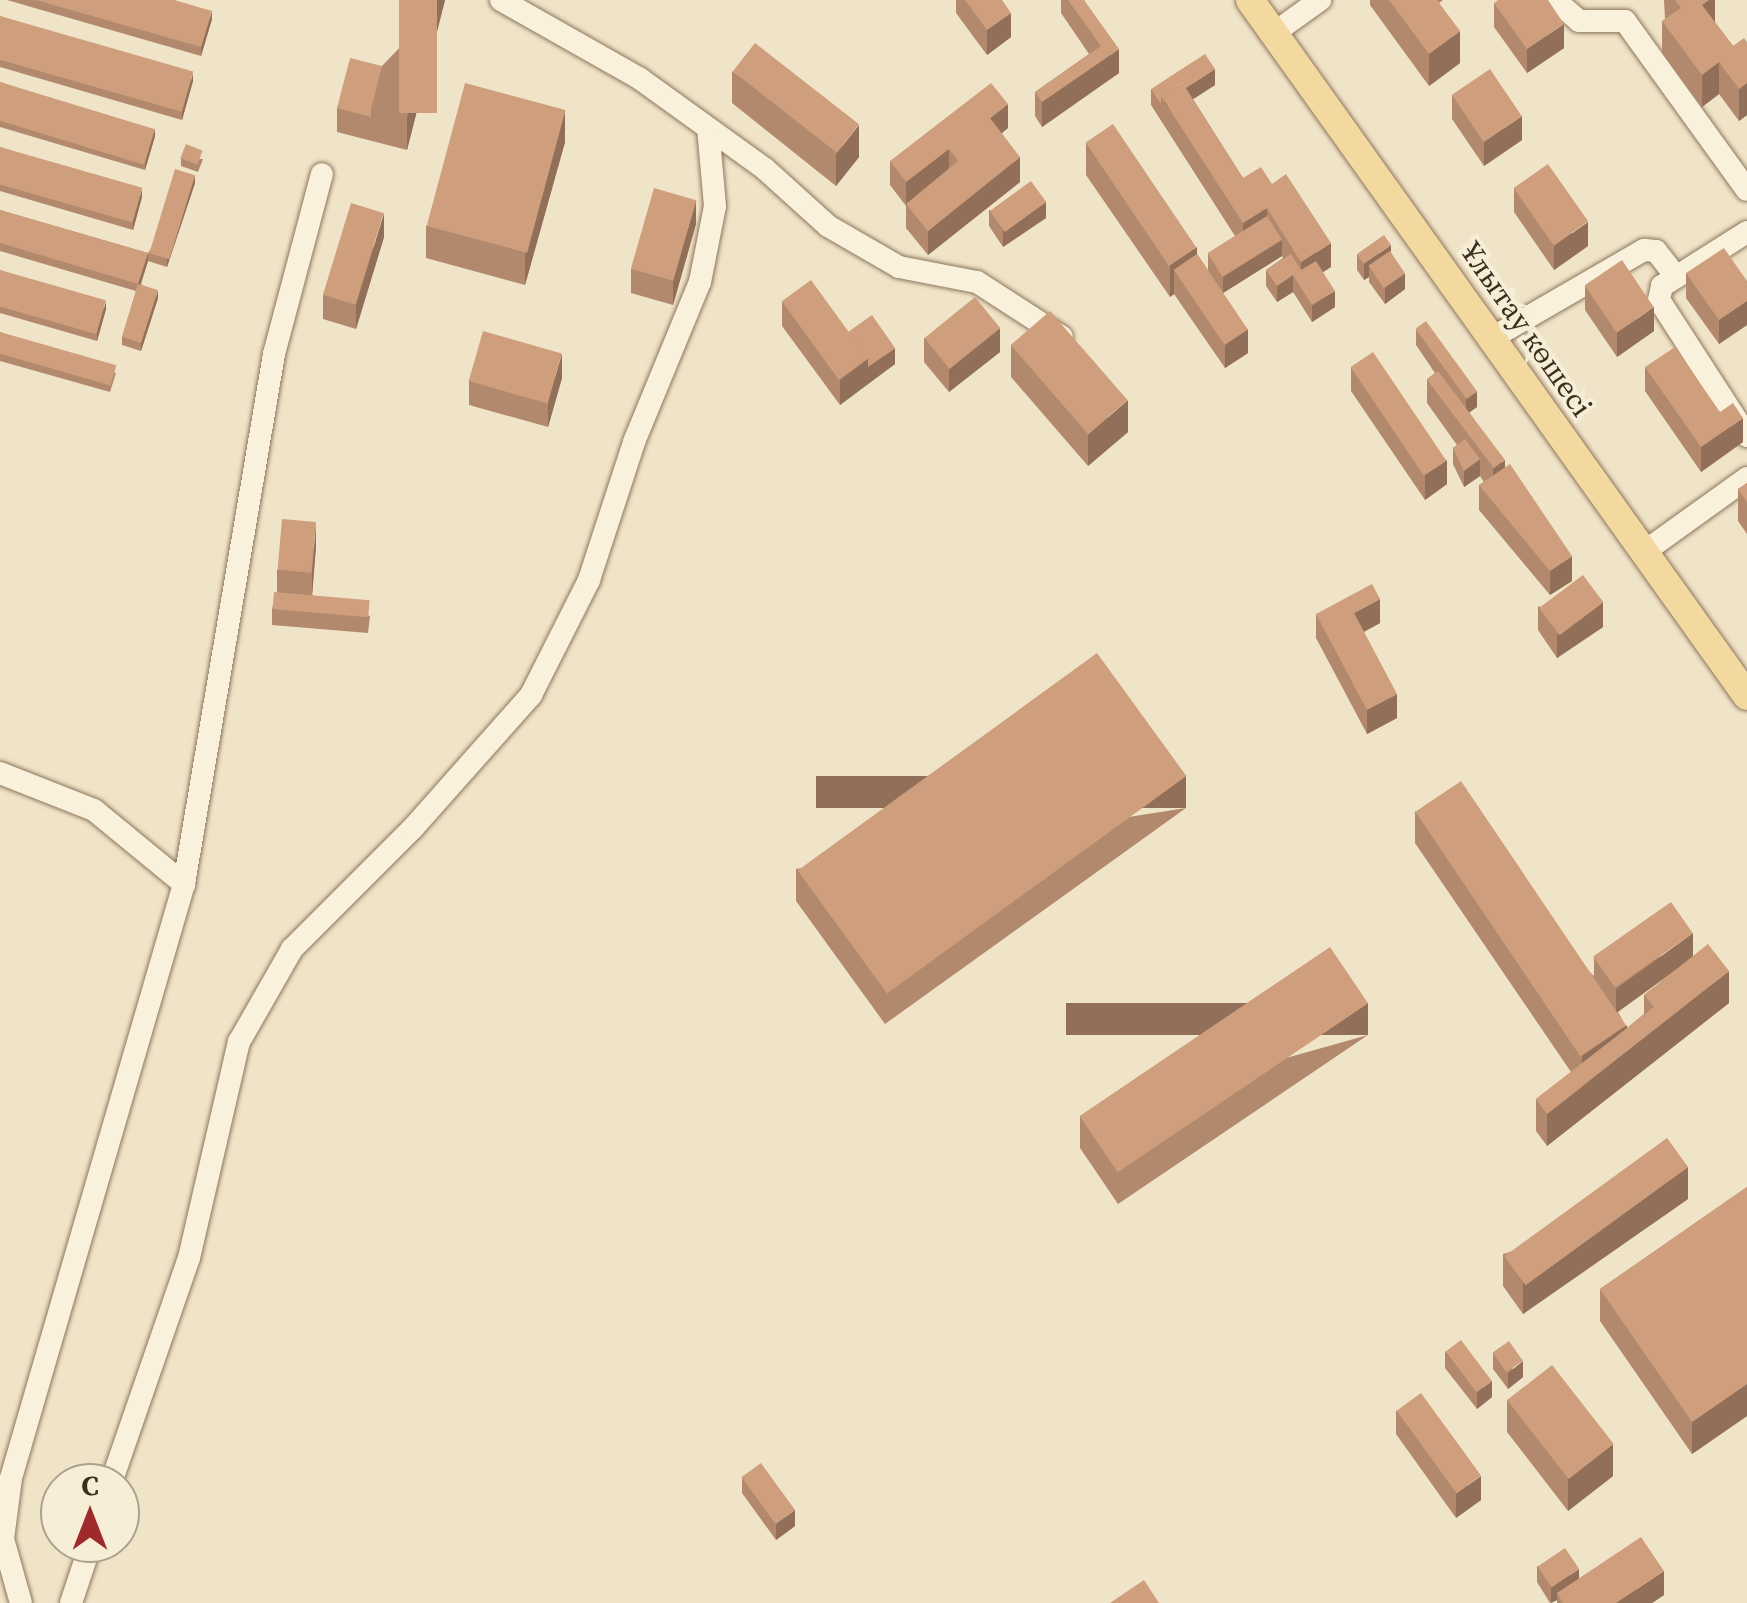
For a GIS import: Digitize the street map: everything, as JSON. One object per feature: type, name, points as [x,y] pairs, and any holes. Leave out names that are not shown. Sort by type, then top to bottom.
[{"type":"main road","name":"Ұлытау көшесі","points":[[1250,0],[1747,696]]},
{"type":"street","points":[[501,0],[639,78],[708,128],[828,226],[899,267],[977,282],[1075,348]]},
{"type":"street","points":[[1274,33],[1320,0]]},
{"type":"street","points":[[1555,0],[1579,21],[1631,10],[1747,189]]},
{"type":"street","points":[[118,1463],[189,1258],[239,1042],[292,949],[413,828],[531,696],[589,580],[634,442],[700,282],[715,206],[708,128]]},
{"type":"street","points":[[21,1603],[3,1539],[10,1478],[184,884],[274,354],[322,174]]},
{"type":"street","points":[[1747,232],[1660,290],[1661,306],[1747,436]]},
{"type":"street","points":[[1492,338],[1644,250],[1656,250],[1676,277]]},
{"type":"street","points":[[1644,552],[1747,478]]},
{"type":"street","points":[[0,773],[94,810],[184,884]]},
{"type":"street","points":[[71,1603],[84,1563]]},
{"type":"building","points":[[36,0],[174,0],[212,11],[201,47]]},
{"type":"building","points":[[399,0],[437,0],[437,113],[399,113]]},
{"type":"building","points":[[965,0],[1002,0],[1011,13],[987,30]]},
{"type":"building","points":[[1068,0],[1084,0],[1119,49],[1042,102],[1035,92],[1101,46]]},
{"type":"building","points":[[1389,0],[1437,0],[1460,31],[1429,54]]},
{"type":"building","points":[[1548,0],[1564,24],[1527,49],[1494,3]]},
{"type":"building","points":[[1675,0],[1709,0],[1702,5],[1733,46],[1744,38],[1747,83],[1739,89],[1719,62],[1702,75],[1662,21],[1681,8]]},
{"type":"building","points":[[0,16],[193,71],[182,112],[0,60]]},
{"type":"building","points":[[755,43],[859,124],[837,153],[733,71]]},
{"type":"building","points":[[1205,54],[1215,69],[1186,88],[1182,82],[1161,96],[1161,104],[1151,89]]},
{"type":"building","points":[[350,58],[382,66],[371,117],[337,108]]},
{"type":"building","points":[[1490,69],[1522,116],[1484,142],[1452,95]]},
{"type":"building","points":[[0,82],[155,129],[144,165],[0,121]]},
{"type":"building","points":[[1182,82],[1243,178],[1261,167],[1272,184],[1286,174],[1331,243],[1301,262],[1267,208],[1243,223],[1161,96]]},
{"type":"building","points":[[465,83],[565,110],[527,253],[427,226]]},
{"type":"building","points":[[991,83],[1008,104],[990,118],[1020,157],[928,231],[906,204],[958,161],[949,149],[906,182],[890,161]]},
{"type":"building","points":[[1113,124],[1196,248],[1169,266],[1086,142]]},
{"type":"building","points":[[186,144],[203,151],[197,165],[180,158]]},
{"type":"building","points":[[0,147],[142,188],[132,222],[0,184]]},
{"type":"building","points":[[1548,164],[1588,221],[1554,245],[1514,188]]},
{"type":"building","points":[[175,169],[195,175],[169,259],[149,253]]},
{"type":"building","points":[[1031,181],[1046,202],[1005,232],[990,211]]},
{"type":"building","points":[[654,188],[696,200],[673,281],[631,269]]},
{"type":"building","points":[[351,203],[384,213],[355,305],[323,295]]},
{"type":"building","points":[[0,210],[148,253],[138,284],[0,243]]},
{"type":"building","points":[[1267,216],[1282,240],[1222,277],[1208,253]]},
{"type":"building","points":[[1384,235],[1391,245],[1364,264],[1357,254]]},
{"type":"building","points":[[1724,248],[1747,281],[1747,301],[1719,320],[1686,273]]},
{"type":"building","points":[[1390,251],[1405,273],[1384,288],[1368,266]]},
{"type":"building","points":[[1197,254],[1248,329],[1225,345],[1174,270]]},
{"type":"building","points":[[1291,254],[1301,270],[1316,261],[1335,291],[1312,305],[1293,275],[1277,286],[1266,270]]},
{"type":"building","points":[[1622,260],[1654,307],[1617,332],[1585,285]]},
{"type":"building","points":[[0,270],[106,300],[96,334],[0,306]]},
{"type":"building","points":[[811,280],[868,358],[839,380],[782,301]]},
{"type":"building","points":[[138,284],[158,290],[141,343],[122,337]]},
{"type":"building","points":[[975,297],[1000,328],[950,369],[924,338]]},
{"type":"building","points":[[1050,311],[1127,400],[1088,434],[1011,345]]},
{"type":"building","points":[[872,315],[895,348],[868,367],[868,359],[848,332]]},
{"type":"building","points":[[1426,321],[1477,391],[1467,399],[1415,329]]},
{"type":"building","points":[[483,331],[562,354],[547,404],[469,381]]},
{"type":"building","points":[[0,332],[116,365],[111,386],[0,354]]},
{"type":"building","points":[[1675,347],[1720,412],[1733,403],[1743,418],[1701,447],[1645,367]]},
{"type":"building","points":[[1373,352],[1446,461],[1424,476],[1351,367]]},
{"type":"building","points":[[1438,371],[1505,460],[1494,468],[1427,379]]},
{"type":"building","points":[[1465,439],[1480,459],[1464,471],[1453,448]]},
{"type":"building","points":[[1510,464],[1572,556],[1550,571],[1479,485]]},
{"type":"building","points":[[1747,483],[1747,502],[1738,489]]},
{"type":"building","points":[[282,519],[316,522],[311,573],[278,570]]},
{"type":"building","points":[[1583,575],[1603,602],[1560,635],[1539,608]]},
{"type":"building","points":[[1372,584],[1380,599],[1354,613],[1397,694],[1367,710],[1316,614]]},
{"type":"building","points":[[274,592],[370,600],[368,617],[273,609]]},
{"type":"building","points":[[1097,653],[1186,776],[887,993],[798,870]]},
{"type":"building","points":[[1461,781],[1626,1026],[1580,1056],[1415,812]]},
{"type":"building","points":[[1671,902],[1693,933],[1615,988],[1593,956]]},
{"type":"building","points":[[1708,944],[1729,971],[1547,1114],[1536,1099],[1654,1007],[1644,995]]},
{"type":"building","points":[[1330,947],[1368,1003],[1118,1172],[1080,1116]]},
{"type":"building","points":[[1667,1138],[1688,1167],[1526,1285],[1504,1256]]},
{"type":"building","points":[[1747,1187],[1747,1384],[1692,1422],[1600,1289]]},
{"type":"building","points":[[1461,1340],[1492,1381],[1477,1392],[1446,1351]]},
{"type":"building","points":[[1509,1341],[1523,1361],[1506,1372],[1493,1352]]},
{"type":"building","points":[[1552,1365],[1614,1444],[1569,1479],[1507,1400]]},
{"type":"building","points":[[1421,1393],[1481,1476],[1457,1493],[1397,1411]]},
{"type":"building","points":[[761,1463],[795,1510],[776,1524],[742,1477]]},
{"type":"building","points":[[1641,1537],[1664,1571],[1616,1603],[1563,1603],[1557,1593]]},
{"type":"building","points":[[1565,1548],[1579,1569],[1552,1587],[1538,1566]]},
{"type":"building","points":[[1144,1580],[1159,1603],[1110,1603]]}]
